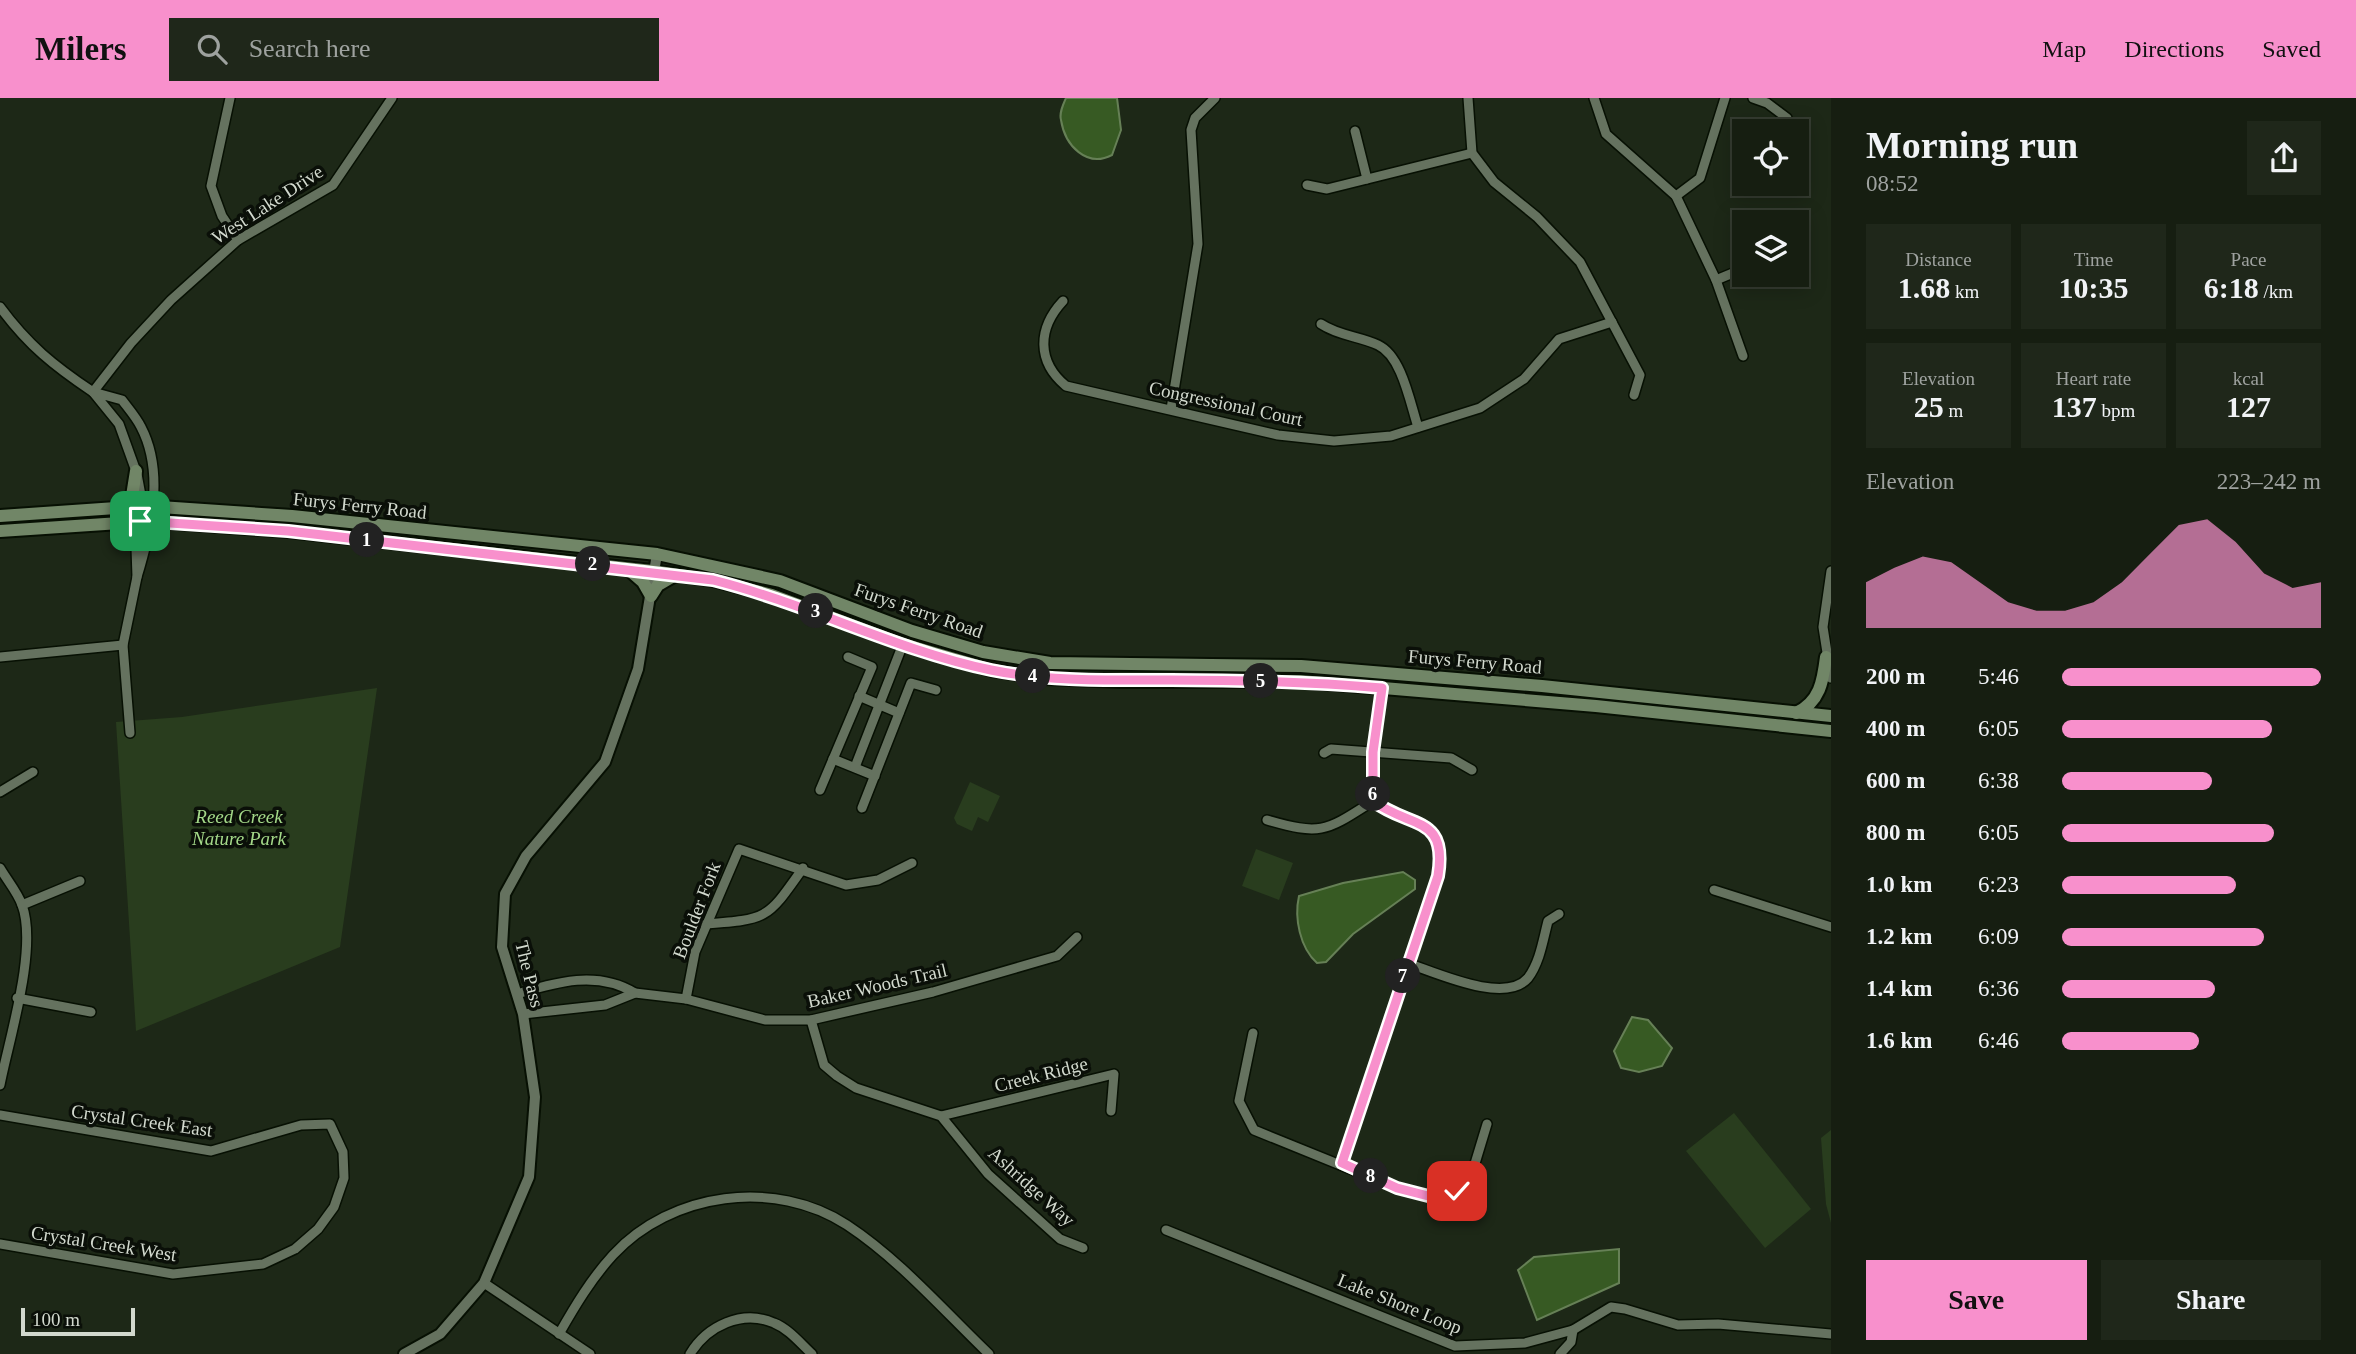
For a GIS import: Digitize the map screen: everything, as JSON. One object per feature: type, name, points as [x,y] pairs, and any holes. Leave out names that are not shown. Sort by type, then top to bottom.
[{"type":"main road","points":[[115,508],[132,496],[136,471]]},
{"type":"main road","name":"Furys Ferry Road","points":[[0,516],[147,506],[657,554],[780,581],[912,631],[983,652],[1050,663],[1301,666],[1554,687],[1831,716]]},
{"type":"main road","name":"Furys Ferry Road","points":[[0,531],[145,521],[398,543],[652,571],[772,595],[903,645],[992,670],[1045,678],[1300,681],[1831,731]]},
{"type":"main road","points":[[398,543],[400,528]]},
{"type":"main road","points":[[628,569],[643,582],[651,596],[658,585],[675,575]]},
{"type":"main road","points":[[1796,713],[1816,699],[1823,682],[1826,657]]},
{"type":"street","points":[[230,98],[211,186],[222,216],[238,240]]},
{"type":"street","name":"West Lake Drive","points":[[93,392],[131,343],[172,299],[238,240],[333,185],[392,98]]},
{"type":"street","points":[[1171,409],[1198,244],[1191,130],[1195,118],[1215,98]]},
{"type":"street","points":[[1468,98],[1472,153],[1494,182],[1537,217],[1580,262],[1640,376],[1634,395]]},
{"type":"street","points":[[1594,98],[1606,134],[1676,196],[1716,280],[1743,356]]},
{"type":"street","points":[[1676,196],[1700,178],[1725,98]]},
{"type":"street","points":[[1754,98],[1767,103],[1787,118]]},
{"type":"street","points":[[1355,131],[1367,179]]},
{"type":"street","points":[[1307,186],[1327,189],[1472,153]]},
{"type":"street","points":[[1716,280],[1732,273]]},
{"type":"street","name":"Congressional Court","points":[[1063,301],[1054,311],[1042,348],[1051,373],[1066,386],[1278,435],[1334,441],[1391,436],[1480,408],[1524,379],[1559,339],[1612,322]]},
{"type":"street","points":[[0,307],[25,341],[58,369],[93,392],[122,400],[138,422],[153,470],[137,578],[123,645],[130,733]]},
{"type":"street","points":[[1321,324],[1332,332],[1380,345],[1394,360],[1419,427]]},
{"type":"street","points":[[93,392],[122,431],[147,506]]},
{"type":"street","points":[[122,431],[138,422]]},
{"type":"street","name":"The Pass","points":[[404,1354],[440,1334],[484,1283],[529,1177],[535,1097],[523,1014],[502,947],[505,894],[526,856],[605,762],[638,669],[651,596],[652,571],[657,554]]},
{"type":"street","points":[[1831,571],[1823,627],[1831,678]]},
{"type":"street","points":[[1823,627],[1831,637]]},
{"type":"street","points":[[0,657],[123,645]]},
{"type":"street","points":[[855,767],[903,645]]},
{"type":"street","points":[[820,790],[872,667],[848,657]]},
{"type":"street","points":[[862,808],[911,683],[936,690]]},
{"type":"street","points":[[1373,801],[1373,752],[1382,688]]},
{"type":"street","points":[[859,696],[899,713]]},
{"type":"street","points":[[1324,753],[1331,749],[1451,758],[1472,770]]},
{"type":"street","points":[[833,759],[874,776]]},
{"type":"street","points":[[0,792],[33,772]]},
{"type":"street","points":[[1267,820],[1304,831],[1322,829],[1373,801]]},
{"type":"street","points":[[1342,1163],[1438,876],[1440,846],[1430,830],[1388,812],[1373,801]]},
{"type":"street","name":"Boulder Fork","points":[[686,999],[695,952],[739,849],[846,885],[878,880],[912,863]]},
{"type":"street","points":[[0,868],[22,905],[27,929],[26,958],[0,1085]]},
{"type":"street","points":[[706,924],[756,920],[778,905],[803,869]]},
{"type":"street","points":[[22,905],[80,881]]},
{"type":"street","points":[[1714,890],[1831,926]]},
{"type":"street","points":[[1407,963],[1486,988],[1508,988],[1525,981],[1536,966],[1548,921],[1559,914]]},
{"type":"street","name":"Baker Woods Trail","points":[[517,994],[557,982],[590,979],[612,982],[635,993],[686,999],[765,1020],[811,1020],[933,992],[1057,956],[1077,937]]},
{"type":"street","name":"Baker Woods Trail","points":[[523,1014],[605,1005],[635,993]]},
{"type":"street","points":[[17,998],[91,1012]]},
{"type":"street","points":[[811,1020],[824,1065],[837,1076],[856,1088],[941,1116]]},
{"type":"street","points":[[1253,1032],[1239,1101],[1244,1116],[1254,1130],[1342,1163],[1397,1188],[1440,1199],[1457,1191],[1470,1180],[1487,1124]]},
{"type":"street","name":"Creek Ridge","points":[[941,1116],[1114,1073],[1111,1111]]},
{"type":"street","name":"Crystal Creek East","points":[[0,1115],[211,1152],[301,1125],[330,1124],[343,1152]]},
{"type":"street","name":"Ashridge Way","points":[[941,1116],[988,1174],[1060,1239],[1083,1248]]},
{"type":"street","name":"Crystal Creek West","points":[[0,1244],[173,1274],[263,1264],[295,1249],[318,1229],[334,1207],[344,1178],[343,1152]]},
{"type":"street","points":[[559,1334],[590,1281],[634,1236],[677,1212],[699,1204],[745,1195],[794,1201],[845,1223],[880,1249],[989,1354]]},
{"type":"street","name":"Lake Shore Loop","points":[[1166,1230],[1455,1346],[1525,1343],[1573,1330],[1611,1307],[1625,1308],[1678,1325],[1718,1324],[1831,1334]]},
{"type":"street","points":[[484,1283],[590,1354]]},
{"type":"street","points":[[690,1354],[711,1329],[732,1320],[759,1318],[788,1331],[812,1354]]},
{"type":"street","points":[[1560,1354],[1571,1342],[1573,1330]]},
{"type":"green space","name":"Reed Creek Nature Park","points":[[377,688],[340,947],[136,1031],[116,722],[182,717]]},
{"type":"green space","points":[[970,782],[1000,796],[988,822],[978,817],[972,831],[957,824],[954,818]]},
{"type":"green space","points":[[1256,849],[1293,863],[1279,900],[1242,886]]},
{"type":"green space","points":[[1734,1113],[1811,1209],[1765,1248],[1686,1151]]},
{"type":"green space","points":[[1831,1130],[1831,1223],[1826,1204],[1821,1138]]},
{"type":"shaded area","points":[[1066,98],[1117,98],[1121,130],[1112,155],[1094,159],[1072,146],[1063,130],[1061,117]]},
{"type":"shaded area","points":[[1403,872],[1415,880],[1415,889],[1353,934],[1326,962],[1317,963],[1311,957],[1300,932],[1297,914],[1299,896],[1343,883]]},
{"type":"shaded area","points":[[1632,1017],[1648,1020],[1672,1048],[1662,1066],[1639,1072],[1621,1068],[1614,1051]]},
{"type":"shaded area","points":[[1619,1249],[1619,1283],[1537,1320],[1518,1270],[1534,1257]]},
{"type":"route","points":[[140,521],[288,531],[713,580],[772,595],[903,645],[992,670],[1045,678],[1120,681],[1300,681],[1382,688],[1373,752],[1373,801],[1388,812],[1430,830],[1440,846],[1441,856],[1438,876],[1342,1163],[1397,1188],[1440,1199],[1457,1191]]}]
